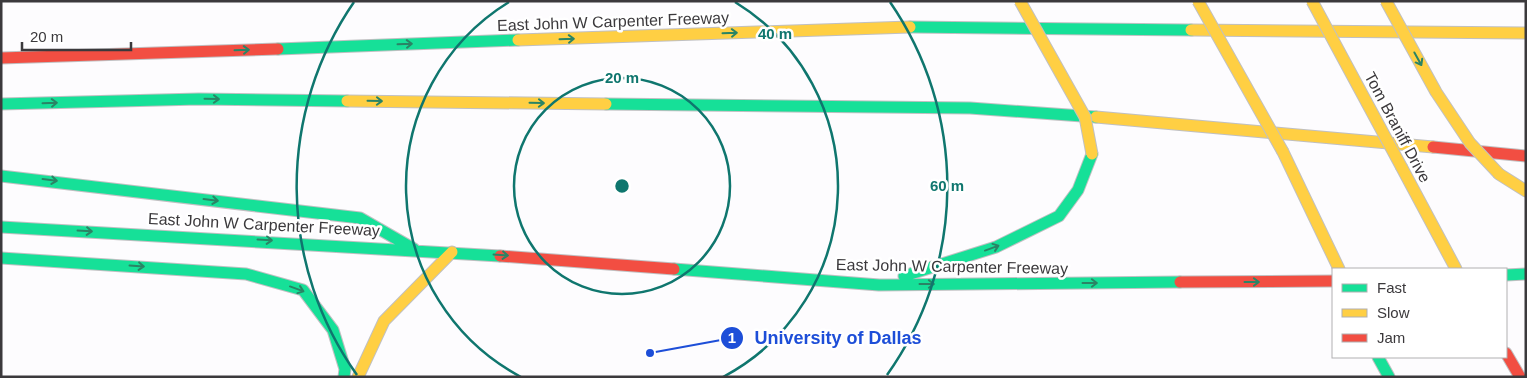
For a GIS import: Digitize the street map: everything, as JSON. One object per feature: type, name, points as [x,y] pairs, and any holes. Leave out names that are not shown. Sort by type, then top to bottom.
[{"type":"main road","points":[[879,285],[996,247],[1059,216],[1078,190],[1092,154],[1085,116],[1020,1]]},
{"type":"main road","points":[[1198,1],[1283,152],[1339,268]]},
{"type":"main road","name":"Tom Braniff Drive","points":[[1312,1],[1455,268]]},
{"type":"main road","points":[[1386,1],[1436,92],[1470,143],[1499,174],[1526,191]]},
{"type":"main road","name":"East John W Carpenter Freeway","points":[[1,58],[912,27],[1526,33]]},
{"type":"main road","points":[[1,104],[199,99],[970,108],[1150,121],[1526,156]]},
{"type":"main road","points":[[1,176],[360,218],[414,249]]},
{"type":"main road","name":"East John W Carpenter Freeway","points":[[1,227],[414,249],[879,285],[1332,281]]},
{"type":"main road","points":[[358,377],[384,321],[452,252]]},
{"type":"main road","points":[[1,258],[8,260],[75,262],[246,274],[303,290],[332,330],[345,369],[344,377]]},
{"type":"main road","points":[[1507,275],[1526,274]]},
{"type":"main road","points":[[1507,355],[1520,377]]},
{"type":"main road","points":[[1379,358],[1389,377]]},
{"type":"traffic: fast","points":[[910,27],[1191,30]]},
{"type":"traffic: fast","points":[[278,49],[518,40]]},
{"type":"traffic: fast","points":[[1,104],[199,99],[347,101]]},
{"type":"traffic: fast","points":[[606,104],[970,108],[1096,117]]},
{"type":"traffic: fast","points":[[904,276],[996,247],[1059,216],[1078,190],[1092,154]]},
{"type":"traffic: fast","points":[[1,176],[360,218],[414,249]]},
{"type":"traffic: fast","points":[[1,227],[500,256]]},
{"type":"traffic: fast","points":[[1,258],[246,274],[303,290],[333,330],[345,369],[344,377]]},
{"type":"traffic: fast","points":[[674,269],[879,285],[1180,282]]},
{"type":"traffic: fast","points":[[1507,275],[1526,274]]},
{"type":"traffic: fast","points":[[1379,358],[1389,377]]},
{"type":"traffic: slow","points":[[1020,1],[1085,117],[1092,154]]},
{"type":"traffic: slow","points":[[1198,1],[1283,152]]},
{"type":"traffic: slow","points":[[1312,1],[1402,168]]},
{"type":"traffic: slow","points":[[1386,1],[1436,92],[1470,143],[1499,174]]},
{"type":"traffic: slow","points":[[518,40],[910,27]]},
{"type":"traffic: slow","points":[[1191,30],[1526,33]]},
{"type":"traffic: slow","points":[[347,101],[606,104]]},
{"type":"traffic: slow","points":[[1096,117],[1433,147]]},
{"type":"traffic: slow","points":[[1283,152],[1339,268]]},
{"type":"traffic: slow","points":[[1402,168],[1455,268]]},
{"type":"traffic: slow","points":[[1499,174],[1526,191]]},
{"type":"traffic: slow","points":[[358,377],[384,321],[452,252]]},
{"type":"traffic: jam","points":[[1,58],[278,49]]},
{"type":"traffic: jam","points":[[1433,147],[1526,156]]},
{"type":"traffic: jam","points":[[500,256],[674,269]]},
{"type":"traffic: jam","points":[[1180,282],[1332,281]]},
{"type":"traffic: jam","points":[[1507,355],[1520,377]]},
{"type":"place","name":"University of Dallas","points":[[650,353]]}]
